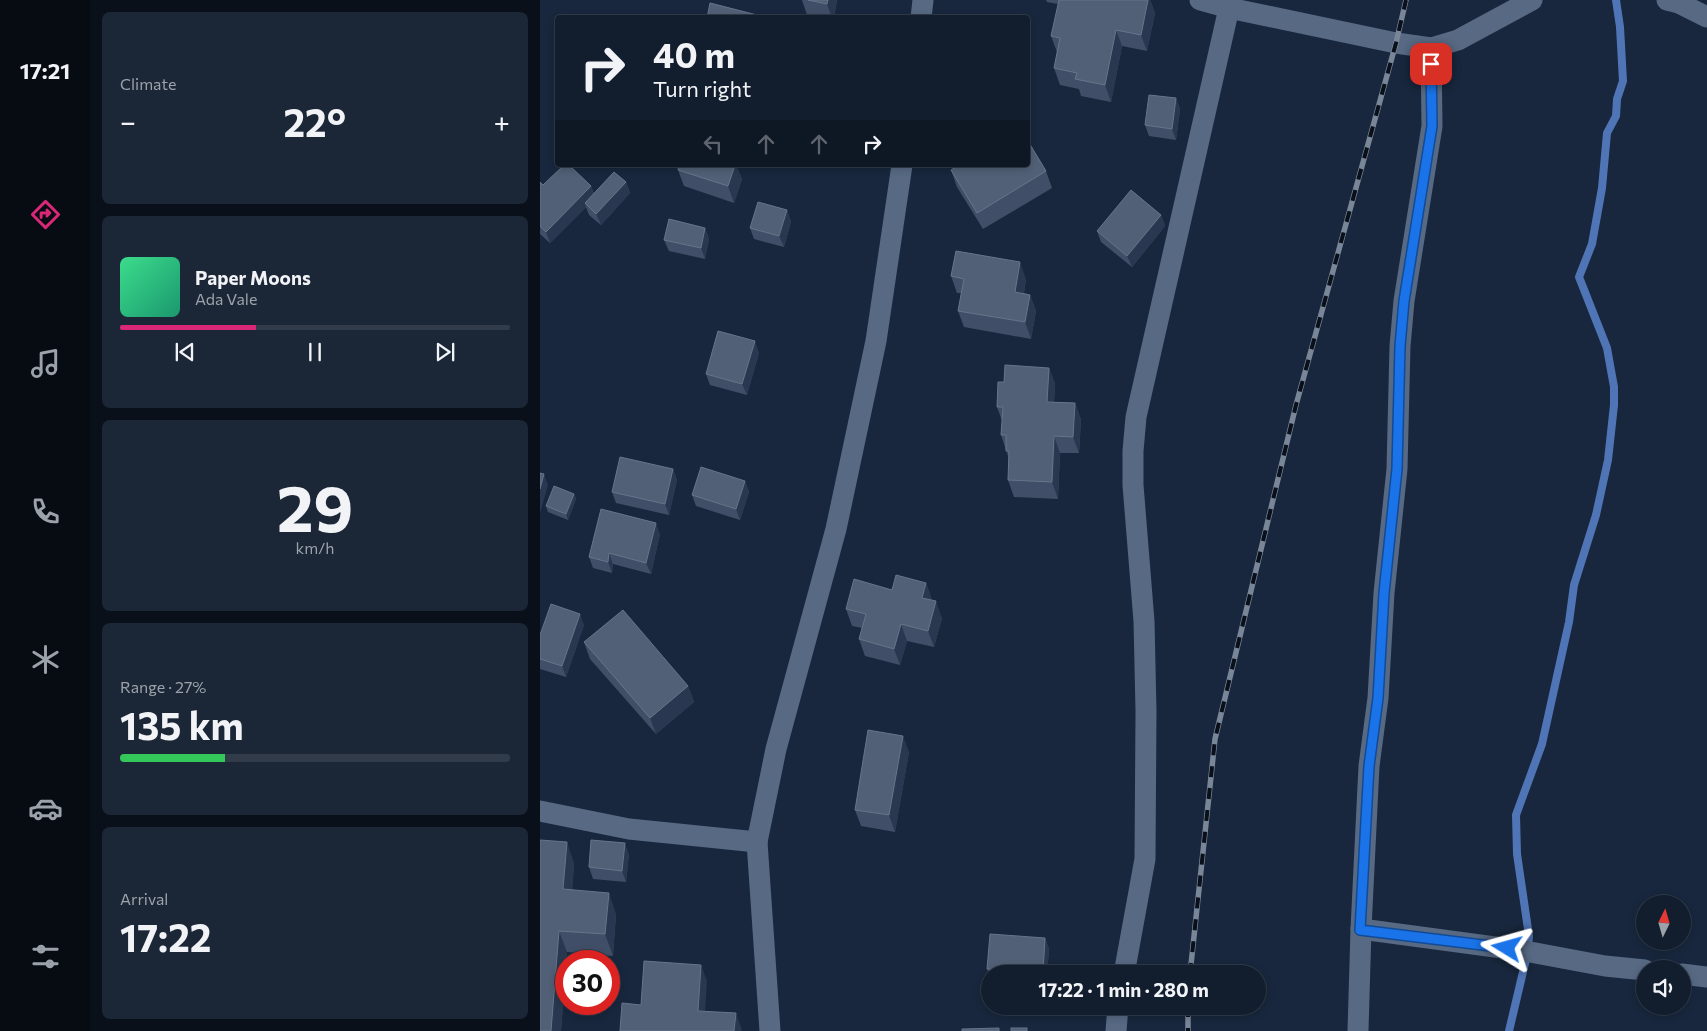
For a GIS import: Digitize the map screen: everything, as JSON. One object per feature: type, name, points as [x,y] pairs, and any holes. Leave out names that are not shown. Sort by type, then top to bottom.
[{"type":"street","points":[[921,15],[922,0]]},
{"type":"street","points":[[1200,0],[1229,8],[1396,43],[1431,48],[1458,40],[1532,0]]},
{"type":"street","points":[[1675,1],[1707,17]]},
{"type":"street","points":[[1126,965],[1145,859],[1146,711],[1144,621],[1132,485],[1136,417],[1229,8]]},
{"type":"street","points":[[1358,1031],[1360,930],[1369,766],[1378,698],[1384,593],[1397,469],[1402,319],[1432,126],[1431,48]]},
{"type":"street","points":[[770,1031],[757,842],[776,749],[836,528],[876,341],[902,167]]},
{"type":"street","points":[[540,811],[629,829],[757,842]]},
{"type":"street","points":[[1360,930],[1525,951],[1605,966],[1636,969]]},
{"type":"street","points":[[1691,975],[1707,977]]},
{"type":"street","points":[[1116,1031],[1117,1015]]},
{"type":"building","points":[[808,0],[828,0],[827,4]]},
{"type":"building","points":[[1059,0],[1148,0],[1141,35],[1116,30],[1105,85],[1075,79],[1077,73],[1054,68],[1060,38],[1051,36]]},
{"type":"building","points":[[710,3],[757,15],[708,15]]},
{"type":"building","points":[[1149,95],[1176,98],[1172,129],[1145,125]]},
{"type":"building","points":[[1030,144],[1046,171],[977,213],[951,170],[956,167],[1030,167]]},
{"type":"building","points":[[562,167],[571,167],[591,186],[546,232],[540,226],[540,182],[543,185]]},
{"type":"building","points":[[679,167],[734,167],[728,186],[678,170]]},
{"type":"building","points":[[614,172],[626,182],[596,214],[585,203]]},
{"type":"building","points":[[1131,190],[1161,215],[1127,256],[1097,231]]},
{"type":"building","points":[[758,202],[787,210],[779,236],[750,228]]},
{"type":"building","points":[[669,219],[705,228],[701,248],[664,240]]},
{"type":"building","points":[[956,251],[1020,262],[1015,292],[1030,295],[1025,322],[958,311],[964,279],[951,276]]},
{"type":"building","points":[[718,331],[755,341],[742,384],[706,374]]},
{"type":"building","points":[[1005,365],[1049,368],[1047,402],[1075,403],[1073,437],[1054,436],[1052,482],[1008,480],[1009,451],[1006,451],[1006,435],[1001,435],[1003,407],[997,407],[998,382],[1004,382]]},
{"type":"building","points":[[620,457],[673,469],[665,504],[612,492]]},
{"type":"building","points":[[701,467],[745,481],[736,509],[692,495]]},
{"type":"building","points":[[540,473],[544,474],[540,489]]},
{"type":"building","points":[[554,486],[574,494],[566,514],[546,506]]},
{"type":"building","points":[[601,509],[656,523],[646,563],[609,553],[608,562],[589,557]]},
{"type":"building","points":[[896,575],[926,583],[922,598],[936,601],[928,631],[901,624],[894,649],[859,639],[866,614],[846,609],[854,579],[892,590]]},
{"type":"building","points":[[551,604],[580,614],[562,666],[540,659],[540,635]]},
{"type":"building","points":[[623,610],[688,686],[650,718],[584,642]]},
{"type":"building","points":[[868,730],[903,736],[889,815],[855,810]]},
{"type":"building","points":[[540,840],[567,842],[563,889],[609,893],[605,934],[559,931],[557,950],[555,950],[555,981],[551,1031],[540,1031]]},
{"type":"building","points":[[591,840],[625,843],[622,871],[589,867]]},
{"type":"building","points":[[990,934],[1045,938],[1043,965],[987,965]]},
{"type":"building","points":[[644,961],[701,965],[698,1011],[736,1013],[734,1031],[620,1031],[622,1003],[641,1005]]},
{"type":"building","points":[[999,1028],[999,1031],[962,1031],[962,1029]]},
{"type":"building","points":[[1011,1028],[1027,1028],[1027,1031],[1011,1031]]},
{"type":"waterway","points":[[1509,1031],[1527,955],[1529,936],[1517,854],[1516,815],[1542,744],[1569,622],[1574,585],[1596,515],[1608,460],[1614,405],[1614,387],[1607,348],[1579,277],[1592,244],[1602,188],[1607,133],[1616,116],[1617,99],[1623,81],[1620,27],[1616,0]]},
{"type":"railway","points":[[1191,965],[1215,739],[1296,405],[1396,43],[1406,0]]},
{"type":"railway","points":[[1188,1015],[1188,1031]]},
{"type":"route","points":[[1431,64],[1432,126],[1416,219],[1412,262],[1404,301],[1400,346],[1397,469],[1384,593],[1378,698],[1369,766],[1360,930],[1507,948]]}]
